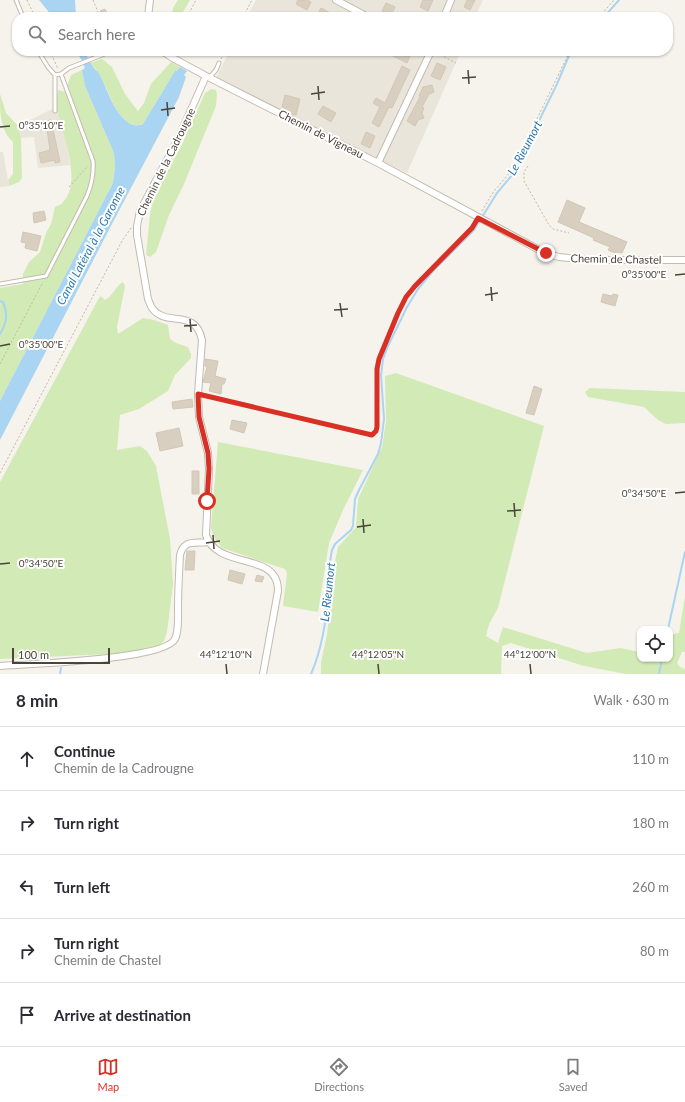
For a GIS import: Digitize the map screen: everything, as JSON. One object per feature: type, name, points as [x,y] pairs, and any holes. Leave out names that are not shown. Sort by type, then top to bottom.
[{"type":"street","points":[[149,12],[150,0]]},
{"type":"street","points":[[336,0],[359,12]]},
{"type":"street","points":[[446,12],[451,0]]},
{"type":"street","name":"Chemin de Vigneau","points":[[171,56],[208,77],[378,163],[481,219]]},
{"type":"street","points":[[378,163],[430,56]]},
{"type":"street","name":"Chemin de la Cadrougne","points":[[208,77],[178,139],[140,211],[137,235],[148,298],[152,308],[163,316],[191,322],[200,332],[202,340],[198,394],[199,417],[208,453],[209,469],[206,536],[208,542]]},
{"type":"street","name":"Chemin de Chastel","points":[[481,219],[546,253],[559,257],[590,260],[685,260]]},
{"type":"street","points":[[0,666],[109,658],[164,648],[173,643],[176,638],[178,624],[181,549],[187,544],[208,542],[219,551],[264,568],[270,571],[274,576],[278,591],[263,674]]},
{"type":"lane","points":[[16,0],[21,12]]},
{"type":"lane","points":[[41,56],[55,75],[55,111]]},
{"type":"lane","points":[[55,75],[97,56]]},
{"type":"lane","points":[[208,77],[216,70],[219,63]]},
{"type":"lane","points":[[0,284],[46,276],[87,196],[94,172],[93,161],[60,74]]},
{"type":"path","points":[[27,0],[33,12]]},
{"type":"path","points":[[93,0],[98,12]]},
{"type":"path","points":[[190,12],[196,0]]},
{"type":"path","points":[[246,12],[252,0]]},
{"type":"path","points":[[603,12],[614,0]]},
{"type":"path","points":[[52,56],[60,74]]},
{"type":"path","points":[[219,63],[223,56]]},
{"type":"path","points":[[442,56],[456,63]]},
{"type":"path","points":[[198,394],[372,435],[376,431],[377,427],[378,364],[398,313],[406,297],[481,219],[494,191],[512,170],[568,56]]},
{"type":"path","points":[[69,187],[93,161]]},
{"type":"path","points":[[528,166],[524,172],[524,181],[549,225],[553,229],[568,233]]},
{"type":"path","points":[[0,473],[122,241],[138,218]]},
{"type":"path","points":[[0,364],[46,276]]},
{"type":"shaded area","points":[[256,0],[483,0],[477,12],[250,12]]},
{"type":"shaded area","points":[[227,56],[459,56],[407,173],[349,146],[216,77]]},
{"type":"shaded area","points":[[56,107],[67,145],[70,165],[38,168],[34,137],[21,138],[18,126]]},
{"type":"shaded area","points":[[0,152],[3,152],[9,186],[0,187]]},
{"type":"green space","points":[[178,0],[190,0],[183,12],[172,12]]},
{"type":"green space","points":[[102,59],[112,67],[125,94],[138,111],[144,103],[151,84],[171,62],[180,67],[177,71],[175,71],[143,124],[135,125],[127,122],[121,116],[98,72],[90,63]]},
{"type":"green space","points":[[82,70],[85,86],[114,153],[115,167],[113,183],[0,401],[0,288],[23,284],[23,274],[29,262],[40,252],[46,233],[51,224],[55,207],[62,203],[69,193],[71,170],[57,109],[57,97],[58,90],[65,92],[71,75]]},
{"type":"green space","points":[[211,89],[216,90],[216,106],[184,184],[169,215],[156,252],[150,257],[146,255],[150,214],[154,197],[183,142],[205,93]]},
{"type":"green space","points":[[0,94],[6,113],[18,126],[21,138],[22,178],[19,182],[9,186],[8,180],[13,174],[13,142],[5,132],[3,126]]},
{"type":"green space","points":[[123,282],[125,286],[117,327],[118,334],[143,318],[154,320],[168,325],[170,339],[176,343],[188,347],[191,354],[191,358],[175,375],[168,391],[139,409],[120,415],[117,450],[140,446],[147,451],[156,466],[170,539],[173,584],[167,632],[164,641],[160,645],[141,650],[109,654],[0,659],[0,482],[99,298],[101,296],[105,300],[108,298]]},
{"type":"green space","points":[[396,373],[544,426],[498,608],[489,624],[486,636],[498,643],[503,627],[587,653],[620,648],[637,651],[637,662],[673,662],[673,634],[679,633],[685,596],[685,652],[682,652],[677,663],[680,667],[685,669],[685,674],[626,674],[584,666],[511,643],[502,646],[501,674],[321,674],[321,662],[327,634],[335,561],[338,547],[356,527],[358,499],[382,447],[386,421],[385,376]]},
{"type":"green space","points":[[590,388],[685,392],[685,423],[666,424],[658,420],[644,407],[588,397],[585,392]]},
{"type":"green space","points":[[218,442],[363,470],[343,510],[329,543],[318,612],[283,606],[287,573],[285,569],[222,548],[212,533],[211,527]]},
{"type":"water","points":[[39,0],[75,0],[76,12],[49,12]]},
{"type":"water","name":"Canal Latéral à la Garonne","points":[[79,56],[87,56],[100,75],[111,99],[122,117],[128,123],[135,125],[143,124],[175,71],[177,71],[180,67],[187,71],[184,75],[186,77],[179,97],[0,440],[0,401],[113,183],[115,167],[114,153],[85,86],[82,70],[85,68]]},
{"type":"building","points":[[298,0],[307,0],[311,2],[307,10],[296,4]]},
{"type":"building","points":[[423,0],[433,0],[428,11],[420,7]]},
{"type":"building","points":[[467,0],[475,0],[470,10],[464,7]]},
{"type":"building","points":[[386,3],[395,7],[393,12],[382,11]]},
{"type":"building","points":[[321,8],[329,12],[319,12]]},
{"type":"building","points":[[105,9],[106,12],[100,12]]},
{"type":"building","points":[[393,56],[410,56],[407,63]]},
{"type":"building","points":[[437,63],[446,67],[440,80],[431,76]]},
{"type":"building","points":[[402,66],[410,70],[392,108],[389,107],[379,127],[372,123],[380,107],[373,103],[376,98],[385,103]]},
{"type":"building","points":[[432,85],[434,92],[429,94],[422,107],[424,108],[422,113],[424,118],[418,120],[415,126],[407,121],[420,97],[419,96],[423,87]]},
{"type":"building","points":[[285,95],[300,99],[296,115],[289,113],[289,111],[282,107]]},
{"type":"building","points":[[323,106],[336,113],[331,122],[318,114]]},
{"type":"building","points":[[51,120],[60,162],[55,163],[55,160],[41,163],[39,153],[50,150],[47,129],[39,130],[38,122]]},
{"type":"building","points":[[366,132],[375,136],[370,148],[361,144]]},
{"type":"building","points":[[567,200],[585,208],[579,222],[627,242],[622,253],[618,252],[617,254],[608,250],[610,247],[593,240],[594,238],[558,222]]},
{"type":"building","points":[[44,211],[46,220],[34,223],[33,213]]},
{"type":"building","points":[[23,232],[41,236],[37,251],[25,248],[26,243],[21,242]]},
{"type":"building","points":[[603,294],[612,296],[613,294],[618,295],[615,306],[601,302]]},
{"type":"building","points":[[205,359],[218,361],[215,376],[226,379],[224,384],[222,384],[221,394],[209,391],[211,383],[203,382],[207,367],[205,366]]},
{"type":"building","points":[[534,386],[542,389],[534,415],[526,413]]},
{"type":"building","points":[[192,399],[193,407],[173,409],[172,402]]},
{"type":"building","points":[[232,420],[247,423],[244,433],[230,429]]},
{"type":"building","points":[[179,428],[183,446],[160,451],[156,433]]},
{"type":"building","points":[[192,471],[199,471],[199,494],[192,494]]},
{"type":"building","points":[[187,551],[195,551],[194,570],[185,570]]},
{"type":"building","points":[[230,570],[245,574],[242,584],[228,580]]},
{"type":"building","points":[[257,575],[264,577],[262,582],[255,581]]},
{"type":"waterway","name":"Le Rieumort","points":[[608,12],[619,0]]},
{"type":"waterway","name":"Le Rieumort","points":[[311,674],[319,653],[324,631],[332,550],[335,544],[351,530],[353,526],[355,499],[378,454],[381,443],[384,419],[381,375],[383,359],[388,346],[407,307],[418,289],[433,271],[474,230],[497,193],[513,174],[569,56]]},
{"type":"waterway","points":[[0,301],[3,302],[6,310],[5,322],[0,334]]},
{"type":"waterway","points":[[669,626],[685,552]]},
{"type":"waterway","points":[[659,674],[661,662]]},
{"type":"waterway","points":[[60,674],[61,668]]},
{"type":"route","points":[[207,501],[209,469],[208,453],[199,417],[198,394],[372,435],[376,431],[377,427],[377,369],[379,359],[398,313],[406,297],[415,286],[472,228],[478,218],[546,253]]}]
